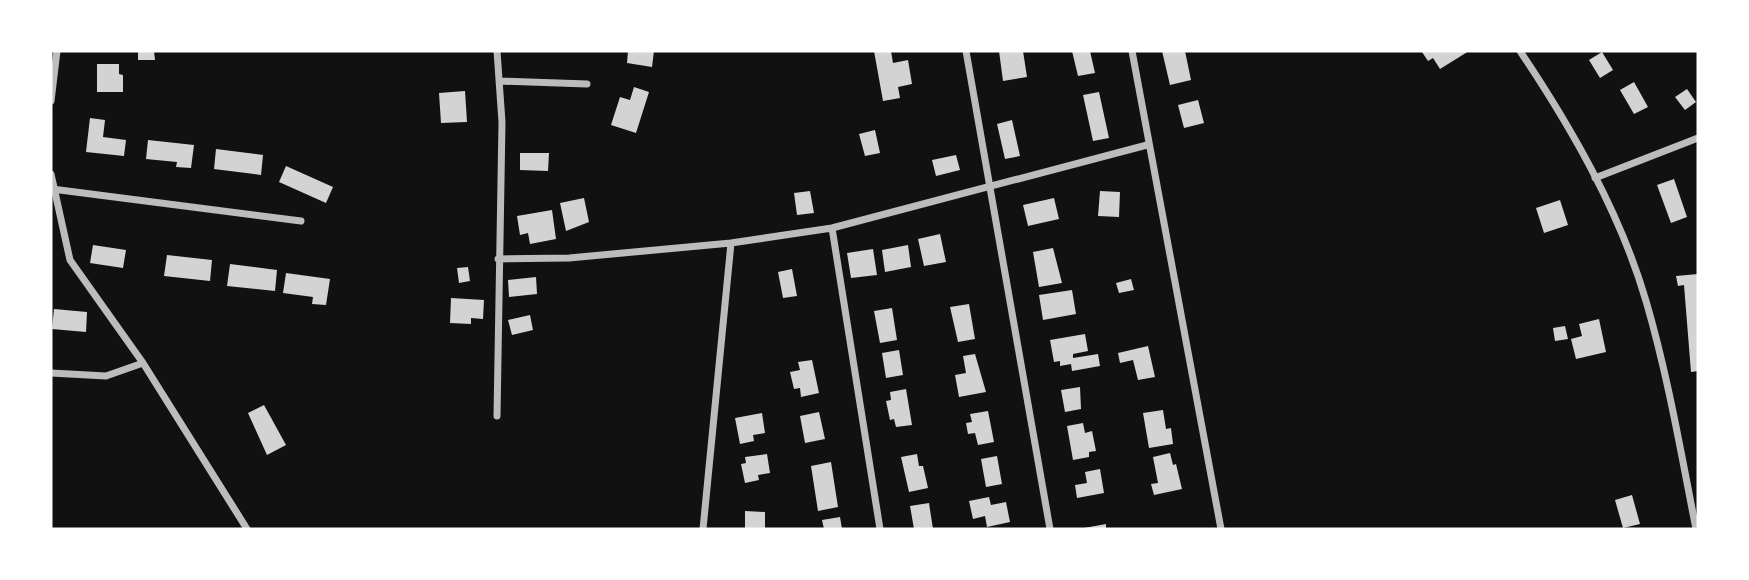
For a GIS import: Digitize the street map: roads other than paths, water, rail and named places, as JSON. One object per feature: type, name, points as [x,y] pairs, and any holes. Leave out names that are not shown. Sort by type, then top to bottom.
[{"type":"street","points":[[51,101],[57,51]]},
{"type":"street","points":[[497,51],[502,122],[497,416]]},
{"type":"street","points":[[966,51],[1050,529]]},
{"type":"street","points":[[1132,51],[1147,145],[1220,529]]},
{"type":"street","points":[[1520,51],[1595,178],[1646,301],[1688,474],[1696,529]]},
{"type":"street","points":[[499,81],[587,84]]},
{"type":"street","points":[[1595,178],[1698,138]]},
{"type":"street","points":[[498,259],[569,258],[731,243],[832,228],[1147,145]]},
{"type":"street","points":[[51,174],[52,189],[70,260],[143,363],[247,529]]},
{"type":"street","points":[[52,189],[301,221]]},
{"type":"street","points":[[832,228],[880,529]]},
{"type":"street","points":[[703,529],[731,243]]},
{"type":"street","points":[[51,373],[106,376],[143,363]]}]
